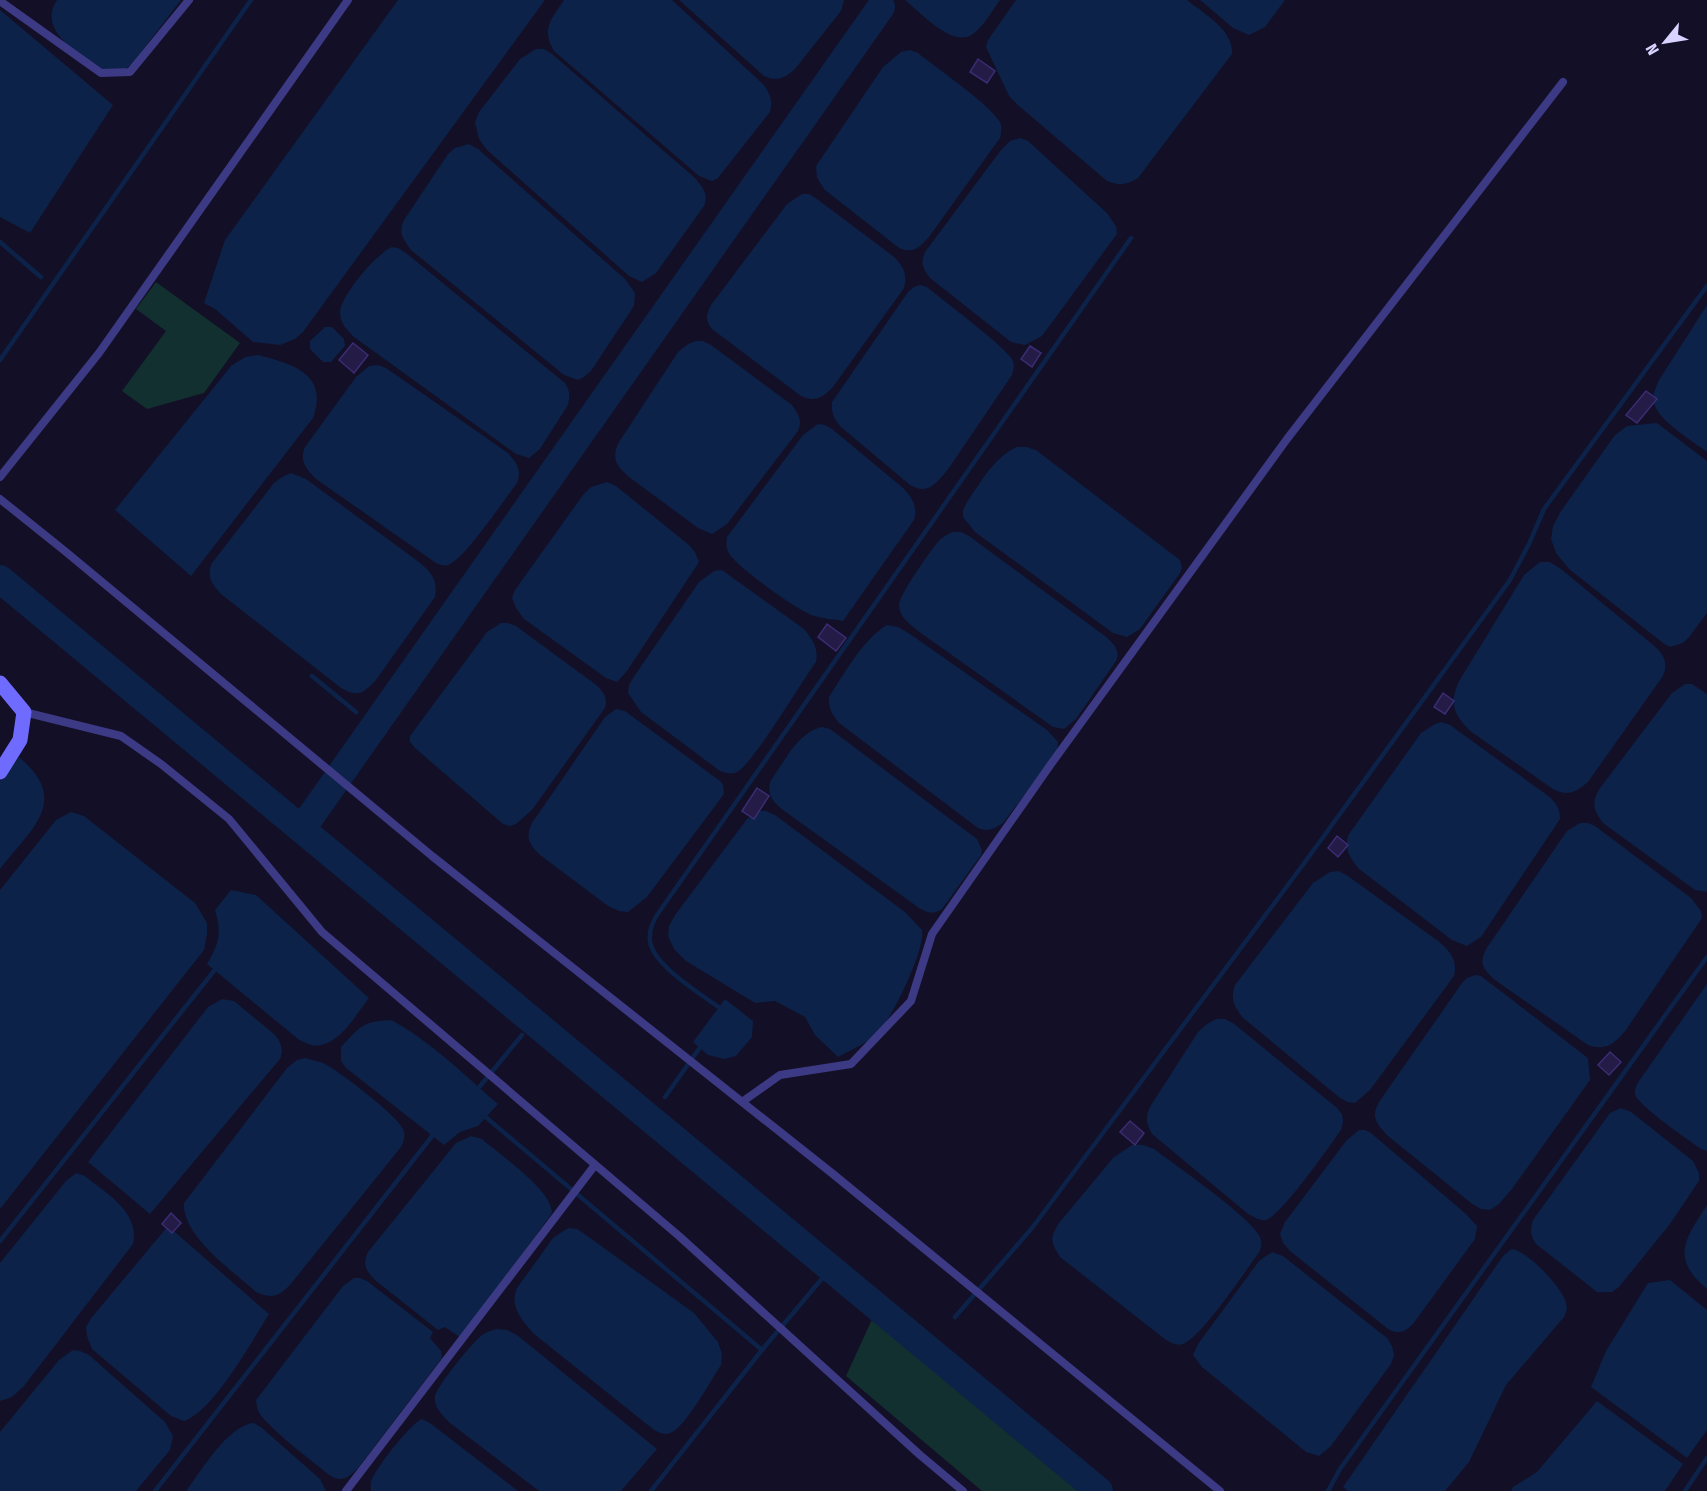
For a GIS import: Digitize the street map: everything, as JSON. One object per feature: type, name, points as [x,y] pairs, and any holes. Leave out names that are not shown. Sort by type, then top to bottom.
[{"type":"street","points":[[0,683],[24,712],[20,740],[0,772]]},
{"type":"lane","points":[[0,1],[101,73],[130,72],[189,0]]},
{"type":"lane","points":[[0,477],[99,353],[348,0]]},
{"type":"lane","points":[[742,1102],[780,1075],[851,1064],[911,1001],[932,934],[1045,774],[1287,439],[1563,82]]},
{"type":"lane","points":[[0,499],[432,856],[742,1102],[1220,1491]]},
{"type":"lane","points":[[24,712],[121,736],[161,764],[229,819],[322,932],[679,1236],[911,1447],[963,1491]]},
{"type":"lane","points":[[346,1491],[595,1165]]},
{"type":"green space","points":[[156,282],[240,343],[204,393],[147,409],[122,391],[166,331],[136,309]]},
{"type":"green space","points":[[874,1315],[1079,1491],[982,1491],[846,1376]]},
{"type":"water","points":[[57,0],[181,0],[132,64],[113,73],[100,69],[59,36],[52,19],[52,10]]},
{"type":"water","points":[[398,0],[545,0],[303,332],[295,339],[280,345],[253,342],[215,309],[204,303],[225,240]]},
{"type":"water","points":[[564,0],[672,0],[764,85],[770,97],[770,112],[718,178],[712,181],[699,176],[554,51],[548,36],[549,24]]},
{"type":"water","points":[[679,0],[844,0],[841,11],[795,69],[777,79],[764,76]]},
{"type":"water","points":[[905,0],[1000,0],[981,27],[973,34],[956,37],[937,27]]},
{"type":"water","points":[[1016,0],[1187,0],[1223,30],[1231,45],[1232,54],[1138,178],[1116,184],[1107,181],[1009,96],[986,47],[988,40]]},
{"type":"water","points":[[1200,0],[1285,0],[1265,27],[1249,35],[1233,28]]},
{"type":"water","points":[[0,10],[113,105],[30,233],[0,217]]},
{"type":"water","points":[[536,49],[544,49],[551,53],[695,178],[704,191],[706,198],[704,206],[656,273],[642,282],[629,276],[487,150],[479,139],[475,122],[479,112],[520,59]]},
{"type":"water","points":[[910,50],[918,53],[976,98],[996,117],[1001,128],[1000,138],[929,237],[919,247],[908,250],[899,248],[825,190],[817,178],[816,166],[883,67],[901,52]]},
{"type":"water","points":[[1020,138],[1028,141],[1107,213],[1116,226],[1117,234],[1042,336],[1025,345],[1011,342],[930,278],[923,263],[925,252],[1001,150],[1010,141]]},
{"type":"water","points":[[469,144],[478,149],[625,279],[635,293],[634,306],[591,371],[578,380],[564,375],[411,250],[404,239],[401,229],[404,220],[448,154],[455,148]]},
{"type":"water","points":[[802,194],[809,194],[817,199],[893,256],[905,274],[904,288],[833,387],[815,399],[801,396],[712,329],[707,317],[711,305],[787,204]]},
{"type":"water","points":[[392,247],[406,253],[565,383],[569,394],[568,405],[540,449],[529,458],[516,454],[354,337],[344,326],[340,313],[352,286],[378,257]]},
{"type":"water","points":[[920,285],[927,287],[988,335],[1009,355],[1014,365],[1012,375],[949,468],[932,486],[922,489],[910,485],[841,427],[836,421],[832,406],[832,402],[908,292]]},
{"type":"water","points":[[1707,305],[1707,452],[1662,417],[1654,403],[1654,397],[1659,380]]},
{"type":"water","points":[[325,327],[332,327],[344,339],[345,346],[331,362],[323,362],[310,349],[310,341]]},
{"type":"water","points":[[696,341],[703,341],[711,345],[792,405],[800,420],[798,431],[727,524],[712,534],[698,528],[629,477],[618,465],[615,457],[619,442],[678,352]]},
{"type":"water","points":[[258,355],[295,367],[312,381],[316,390],[317,403],[313,418],[191,576],[115,510],[231,366],[245,357]]},
{"type":"water","points":[[378,365],[386,368],[508,453],[518,467],[517,483],[465,551],[448,565],[436,563],[316,479],[304,464],[305,447],[356,377],[369,366]]},
{"type":"water","points":[[1657,423],[1707,461],[1707,613],[1683,643],[1670,647],[1569,569],[1556,553],[1551,539],[1553,526],[1561,511],[1615,435],[1627,426]]},
{"type":"water","points":[[818,424],[832,429],[902,487],[915,506],[914,520],[843,621],[815,616],[784,599],[736,561],[730,555],[727,546],[727,537],[803,435]]},
{"type":"water","points":[[1017,447],[1036,450],[1180,560],[1182,568],[1180,573],[1140,629],[1127,637],[1113,633],[975,532],[963,517],[963,510],[967,502],[989,471],[1001,457]]},
{"type":"water","points":[[291,473],[306,479],[419,562],[431,573],[435,581],[435,597],[376,680],[360,693],[352,693],[341,688],[221,594],[211,580],[212,563],[274,483]]},
{"type":"water","points":[[607,482],[616,486],[689,545],[699,562],[627,671],[617,682],[606,678],[524,619],[512,598],[515,590],[583,495],[591,487]]},
{"type":"water","points":[[953,532],[961,532],[969,536],[1105,636],[1115,647],[1118,653],[1116,661],[1076,719],[1064,729],[1053,727],[918,631],[901,613],[900,600],[916,573],[940,540]]},
{"type":"water","points":[[1540,562],[1550,562],[1561,569],[1656,647],[1665,662],[1663,676],[1588,782],[1576,791],[1568,793],[1553,789],[1470,731],[1454,708],[1454,696],[1459,681],[1524,575]]},
{"type":"water","points":[[722,570],[804,629],[817,652],[816,662],[765,739],[744,766],[731,774],[720,771],[641,712],[628,693],[629,685],[635,675],[699,582],[714,571]]},
{"type":"water","points":[[501,623],[516,626],[595,684],[606,701],[605,708],[532,810],[516,824],[510,826],[503,824],[410,742],[410,736],[487,632]]},
{"type":"water","points":[[887,625],[898,627],[910,634],[1047,730],[1058,742],[1057,752],[1003,823],[997,827],[988,830],[978,828],[839,723],[832,714],[829,697],[862,648]]},
{"type":"water","points":[[1685,684],[1692,684],[1707,694],[1707,892],[1695,890],[1603,823],[1594,806],[1600,788],[1672,693]]},
{"type":"water","points":[[616,709],[625,711],[720,781],[724,794],[647,897],[628,912],[608,906],[540,855],[531,844],[529,836],[532,823],[605,717]]},
{"type":"water","points":[[1441,722],[1450,725],[1547,795],[1557,806],[1560,815],[1560,819],[1481,937],[1467,946],[1452,940],[1359,869],[1350,857],[1347,848],[1349,834],[1421,733]]},
{"type":"water","points":[[822,727],[830,729],[977,839],[982,850],[981,855],[942,909],[930,913],[919,908],[783,810],[773,800],[769,789],[771,780],[787,756],[806,735]]},
{"type":"water","points":[[19,757],[34,773],[42,787],[44,801],[41,814],[34,827],[0,869],[0,781]]},
{"type":"water","points":[[759,811],[775,815],[905,912],[922,930],[922,939],[914,965],[887,1021],[872,1038],[838,1057],[815,1035],[805,1017],[775,1001],[755,1003],[686,961],[674,949],[668,936],[669,926],[675,915],[747,819]]},
{"type":"water","points":[[71,812],[84,816],[195,903],[207,923],[207,934],[204,950],[0,1209],[0,890],[56,820]]},
{"type":"water","points":[[1580,823],[1595,826],[1691,898],[1701,911],[1702,918],[1626,1030],[1605,1047],[1588,1045],[1495,980],[1484,968],[1482,961],[1488,946],[1567,831]]},
{"type":"water","points":[[1339,871],[1438,941],[1449,952],[1455,965],[1454,976],[1370,1090],[1355,1103],[1340,1098],[1242,1017],[1233,998],[1235,985],[1313,883],[1330,872]]},
{"type":"water","points":[[231,890],[256,895],[369,998],[336,1038],[318,1045],[298,1039],[207,964],[219,932],[215,910]]},
{"type":"water","points":[[1481,976],[1588,1058],[1590,1080],[1512,1189],[1499,1204],[1490,1210],[1481,1209],[1471,1203],[1388,1136],[1377,1123],[1375,1114],[1381,1099],[1462,983],[1467,978]]},
{"type":"water","points":[[1707,984],[1707,1151],[1654,1114],[1638,1099],[1635,1092],[1639,1081]]},
{"type":"water","points":[[222,999],[234,1001],[274,1034],[281,1046],[280,1059],[150,1214],[88,1162],[208,1007]]},
{"type":"water","points":[[725,999],[753,1021],[752,1037],[736,1056],[724,1059],[708,1055],[693,1042]]},
{"type":"water","points":[[1216,1019],[1225,1019],[1233,1023],[1342,1114],[1341,1130],[1326,1151],[1282,1207],[1266,1220],[1248,1214],[1152,1134],[1147,1122],[1150,1107],[1198,1032]]},
{"type":"water","points":[[391,1020],[433,1048],[498,1104],[478,1126],[460,1132],[444,1145],[346,1068],[341,1061],[341,1047],[347,1040],[362,1026]]},
{"type":"water","points":[[305,1058],[331,1067],[367,1094],[399,1123],[404,1131],[404,1138],[401,1147],[290,1285],[275,1296],[266,1296],[256,1292],[200,1240],[191,1228],[184,1203],[287,1068],[297,1060]]},
{"type":"water","points":[[1621,1108],[1631,1112],[1693,1161],[1699,1173],[1699,1181],[1670,1224],[1619,1287],[1612,1292],[1597,1292],[1536,1244],[1531,1227],[1533,1220],[1610,1113]]},
{"type":"water","points":[[1359,1130],[1371,1133],[1477,1226],[1475,1239],[1413,1324],[1402,1332],[1388,1329],[1290,1251],[1283,1243],[1280,1234],[1285,1222],[1346,1141]]},
{"type":"water","points":[[471,1136],[482,1139],[524,1173],[544,1194],[552,1213],[461,1338],[445,1327],[438,1330],[376,1281],[367,1271],[365,1261],[368,1252],[456,1143]]},
{"type":"water","points":[[1132,1145],[1143,1145],[1154,1149],[1243,1217],[1261,1239],[1260,1251],[1235,1287],[1212,1317],[1183,1344],[1166,1340],[1060,1257],[1053,1244],[1054,1233],[1059,1223],[1113,1158]]},
{"type":"water","points":[[76,1173],[85,1176],[103,1190],[127,1213],[132,1222],[133,1244],[24,1386],[12,1397],[0,1401],[0,1263],[66,1181]]},
{"type":"water","points":[[1707,1205],[1707,1289],[1688,1268],[1685,1248],[1693,1228]]},
{"type":"water","points":[[168,1226],[269,1314],[219,1390],[195,1415],[184,1421],[171,1416],[92,1349],[86,1327]]},
{"type":"water","points":[[568,1228],[577,1229],[586,1235],[694,1313],[718,1342],[722,1354],[721,1365],[691,1412],[678,1428],[668,1434],[654,1430],[534,1334],[518,1313],[515,1301],[517,1288],[553,1238]]},
{"type":"water","points":[[1511,1249],[1535,1263],[1558,1288],[1567,1305],[1564,1317],[1506,1385],[1469,1462],[1445,1491],[1348,1491],[1343,1487],[1503,1256]]},
{"type":"water","points":[[1272,1252],[1283,1256],[1387,1338],[1392,1346],[1394,1355],[1391,1364],[1331,1446],[1319,1456],[1306,1452],[1202,1367],[1193,1355],[1198,1344],[1259,1261]]},
{"type":"water","points":[[354,1278],[367,1281],[433,1332],[430,1338],[441,1351],[442,1358],[358,1468],[348,1477],[338,1479],[329,1475],[274,1429],[259,1412],[256,1400],[343,1286]]},
{"type":"water","points":[[1670,1280],[1707,1310],[1707,1430],[1687,1458],[1591,1387],[1606,1351],[1648,1283]]},
{"type":"water","points":[[497,1329],[507,1330],[517,1335],[657,1449],[621,1491],[539,1491],[450,1423],[439,1411],[435,1396],[448,1375],[480,1337]]},
{"type":"water","points":[[73,1350],[89,1355],[165,1422],[173,1436],[170,1450],[136,1491],[0,1491],[0,1432],[59,1360]]},
{"type":"water","points":[[1597,1401],[1683,1464],[1665,1491],[1511,1491],[1513,1487],[1537,1472]]},
{"type":"water","points":[[422,1419],[518,1491],[371,1491],[374,1476],[386,1458],[410,1429]]},
{"type":"water","points":[[254,1423],[320,1479],[326,1491],[186,1491],[225,1440],[244,1426]]},
{"type":"building","points":[[978,59],[995,71],[987,83],[970,72]]},
{"type":"building","points":[[353,343],[368,355],[354,373],[339,360]]},
{"type":"building","points":[[1030,346],[1041,353],[1032,367],[1021,359]]},
{"type":"building","points":[[1646,391],[1657,399],[1637,423],[1626,415]]},
{"type":"building","points":[[827,624],[846,638],[836,651],[818,637]]},
{"type":"building","points":[[1443,693],[1454,701],[1445,714],[1434,707]]},
{"type":"building","points":[[757,788],[769,796],[754,819],[742,811]]},
{"type":"building","points":[[1337,836],[1348,845],[1338,857],[1328,848]]},
{"type":"building","points":[[1610,1052],[1621,1062],[1609,1075],[1598,1065]]},
{"type":"building","points":[[1130,1121],[1144,1133],[1135,1145],[1120,1132]]},
{"type":"building","points":[[171,1213],[181,1223],[172,1233],[162,1224]]},
{"type":"waterway","points":[[0,360],[251,0]]},
{"type":"waterway","points":[[873,0],[881,7]]},
{"type":"waterway","points":[[306,823],[881,7]]},
{"type":"waterway","points":[[724,1011],[669,970],[653,951],[650,930],[655,918],[1131,238]]},
{"type":"waterway","points":[[0,242],[41,277]]},
{"type":"waterway","points":[[955,1317],[1032,1228],[1305,862],[1510,580],[1544,509],[1707,286]]},
{"type":"waterway","points":[[0,579],[1099,1491]]},
{"type":"waterway","points":[[312,676],[356,712]]},
{"type":"waterway","points":[[1328,1491],[1340,1469],[1707,957]]},
{"type":"waterway","points":[[0,1241],[217,967]]},
{"type":"waterway","points":[[476,1091],[522,1035]]},
{"type":"waterway","points":[[665,1097],[701,1046]]},
{"type":"waterway","points":[[482,1114],[762,1350]]},
{"type":"waterway","points":[[155,1491],[436,1131]]},
{"type":"waterway","points":[[651,1491],[762,1350],[825,1275]]},
{"type":"waterway","points":[[1685,1491],[1707,1458]]}]
